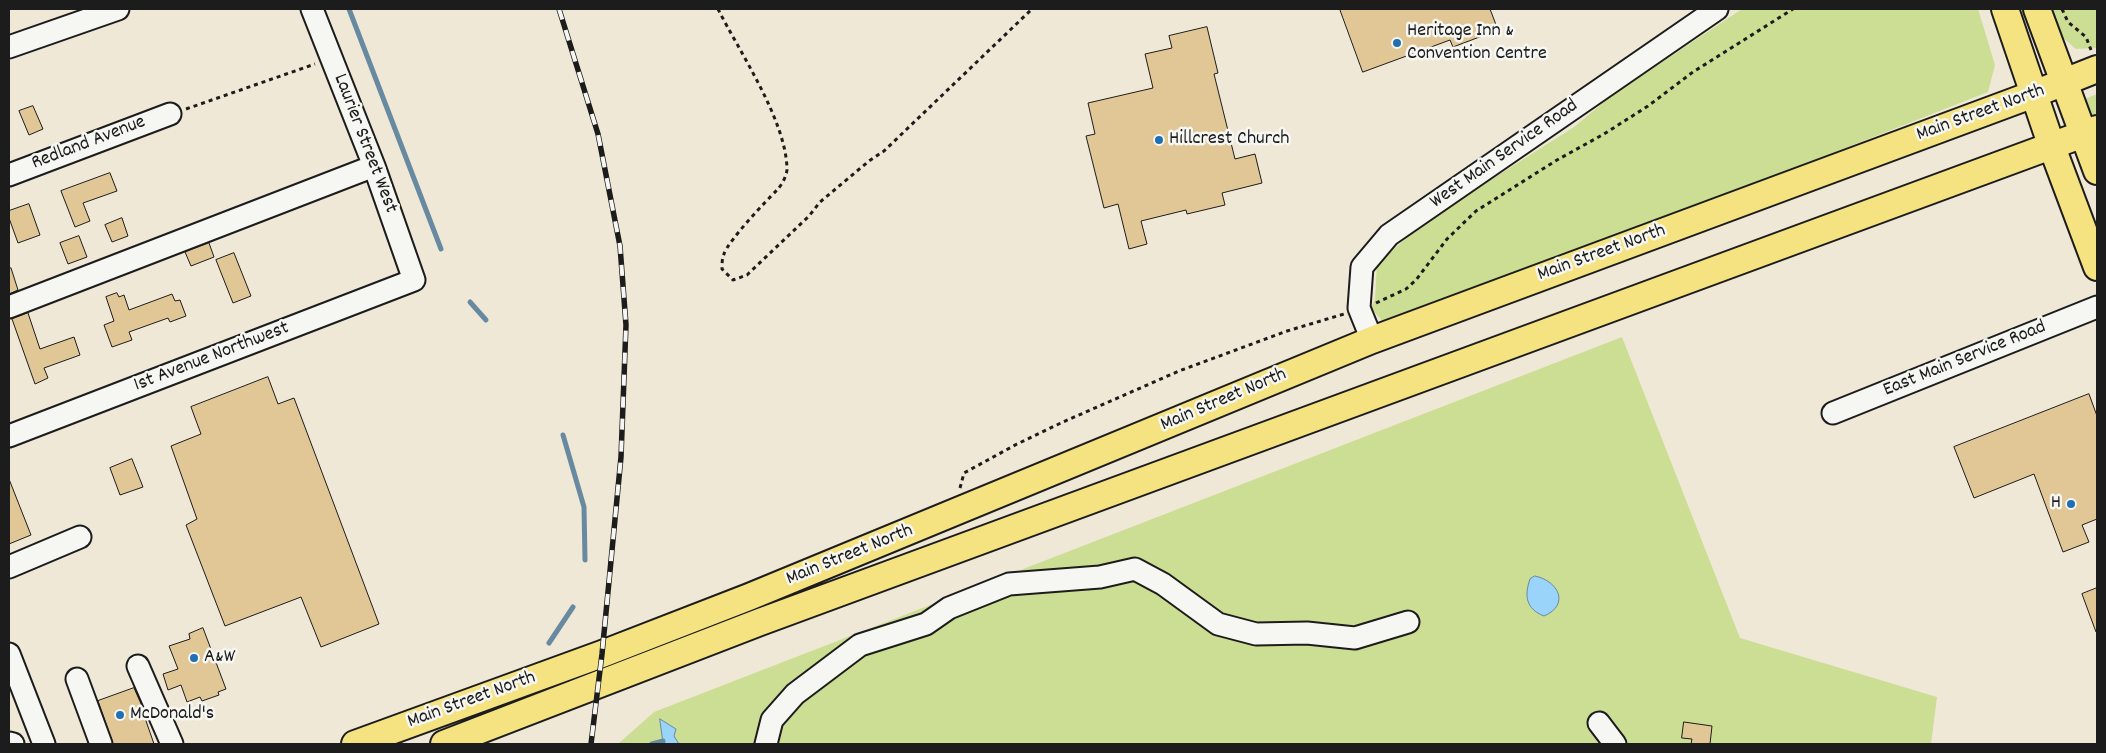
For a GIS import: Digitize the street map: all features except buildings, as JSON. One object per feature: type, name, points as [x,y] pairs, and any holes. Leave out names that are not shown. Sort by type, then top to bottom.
[{"type":"main road","points":[[2004,9],[2052,147],[2097,267]]},
{"type":"main road","points":[[2037,9],[2064,83],[2090,132],[2097,171]]},
{"type":"main road","name":"Main Street North","points":[[355,744],[602,654],[750,597],[1372,340],[2064,83],[2094,60]]},
{"type":"main road","name":"Main Street North","points":[[444,744],[488,736],[760,622],[2090,132]]},
{"type":"street","points":[[9,47],[118,9]]},
{"type":"street","name":"Laurier Street West","points":[[312,9],[374,166],[414,280]]},
{"type":"street","name":"West Main Service Road","points":[[1372,340],[1359,308],[1362,267],[1389,235],[1717,9]]},
{"type":"street","name":"Redland Avenue","points":[[9,175],[170,114]]},
{"type":"street","points":[[9,307],[374,166]]},
{"type":"street","name":"1st Avenue Northwest","points":[[9,436],[414,280]]},
{"type":"street","name":"East Main Service Road","points":[[1834,412],[2097,306]]},
{"type":"street","points":[[9,567],[80,537]]},
{"type":"street","points":[[766,744],[772,720],[795,694],[860,645],[926,624],[949,608],[1009,584],[1042,583],[1100,577],[1135,568],[1163,584],[1218,624],[1256,634],[1307,633],[1355,638],[1408,622]]},
{"type":"street","points":[[9,654],[17,697],[44,744]]},
{"type":"street","points":[[138,666],[172,744]]},
{"type":"street","points":[[77,679],[101,744]]},
{"type":"street","points":[[1599,723],[1615,744]]},
{"type":"street","points":[[9,743],[14,744]]},
{"type":"path","points":[[718,9],[759,84],[778,129],[784,148],[787,172],[779,188],[767,199],[724,252],[722,269],[733,280],[747,275],[810,216],[820,202],[868,161],[884,152],[1032,9]]},
{"type":"path","points":[[2062,9],[2068,22],[2086,36],[2094,60]]},
{"type":"path","points":[[170,114],[332,58]]},
{"type":"green space","points":[[1742,9],[1978,9],[1995,65],[1988,92],[1400,323],[1384,323],[1371,308],[1375,299],[1377,264],[1423,223],[1574,127],[1611,96]]},
{"type":"green space","points":[[2046,9],[2097,9],[2097,48],[2076,49],[2054,30]]},
{"type":"green space","points":[[2097,94],[2097,114],[2092,116],[2085,99]]},
{"type":"green space","points":[[1622,337],[1740,638],[1937,697],[1931,744],[618,744],[654,712]]},
{"type":"water","points":[[1535,576],[1550,583],[1558,594],[1557,606],[1544,616],[1533,610],[1528,601],[1528,585],[1530,579]]},
{"type":"water","points":[[660,719],[676,729],[674,736],[679,744],[666,744],[663,741]]},
{"type":"waterway","points":[[349,9],[441,249]]},
{"type":"waterway","points":[[470,302],[486,320]]},
{"type":"waterway","points":[[563,435],[584,507],[585,560]]},
{"type":"waterway","points":[[549,643],[573,607]]},
{"type":"waterway","points":[[652,744],[663,741]]},
{"type":"railway","points":[[559,9],[598,134],[620,246],[626,325],[621,457],[602,654],[591,744]]},
{"type":"place","name":"Heritage Inn & Convention Centre","points":[[1397,43]]},
{"type":"place","name":"Hillcrest Church","points":[[1159,140]]},
{"type":"place","name":"H","points":[[2071,504]]},
{"type":"place","name":"A&W","points":[[194,658]]},
{"type":"place","name":"McDonald's","points":[[120,715]]}]
